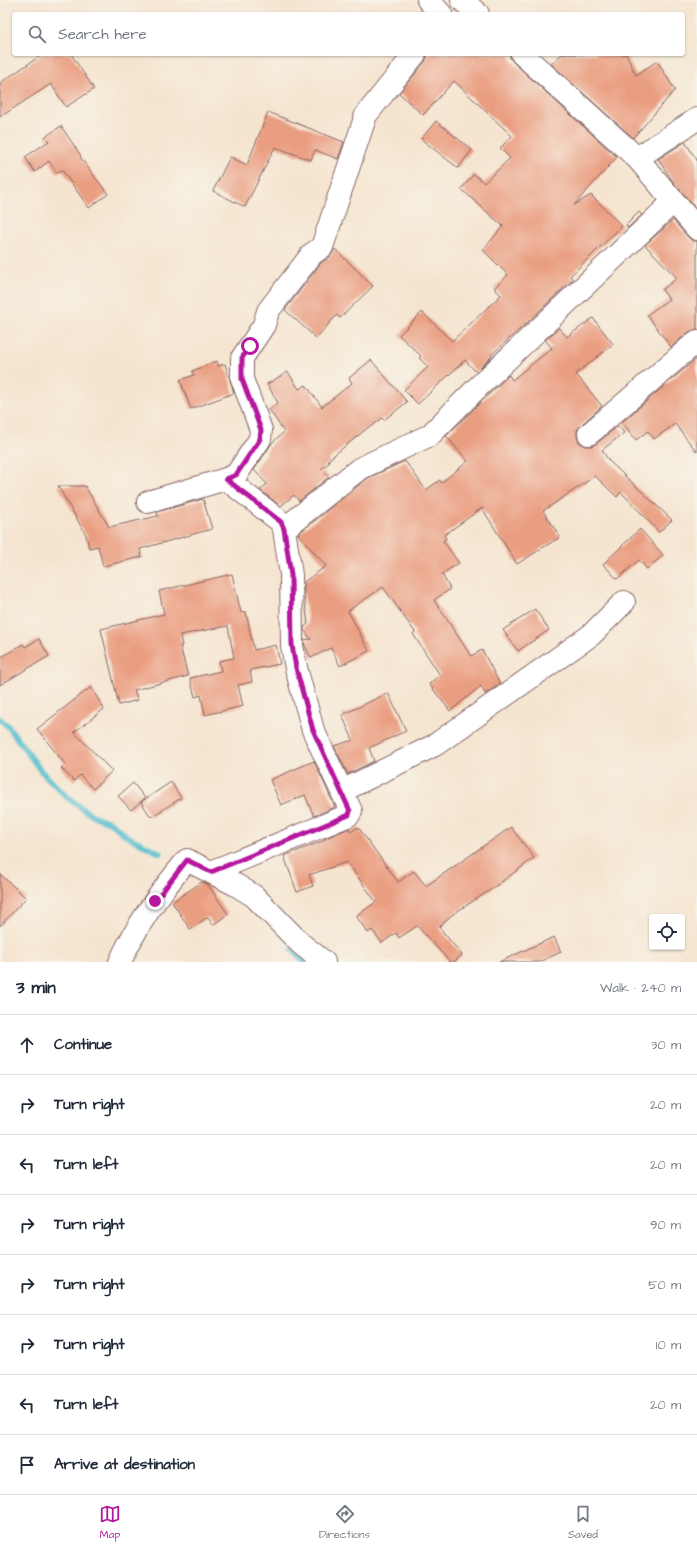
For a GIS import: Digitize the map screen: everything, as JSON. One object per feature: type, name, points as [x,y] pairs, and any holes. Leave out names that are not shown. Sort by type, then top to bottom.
[{"type":"street","points":[[428,0],[439,12]]},
{"type":"street","points":[[450,12],[461,0],[476,12]]},
{"type":"street","points":[[148,502],[236,475],[260,439],[261,430],[242,379],[242,358],[264,325],[268,311],[312,254],[322,246],[329,229],[366,115],[413,56]]},
{"type":"street","points":[[524,56],[637,158],[697,229]]},
{"type":"street","points":[[637,158],[697,119]]},
{"type":"street","points":[[284,529],[359,469],[430,435],[478,387],[674,201]]},
{"type":"street","points":[[589,434],[697,341]]},
{"type":"street","points":[[211,872],[349,815],[350,811],[313,730],[296,668],[292,645],[291,575],[284,529],[281,522],[226,479]]},
{"type":"street","points":[[342,791],[435,745],[591,634],[624,602]]},
{"type":"street","points":[[120,962],[127,946],[155,901],[187,860],[254,896],[301,944],[324,962]]},
{"type":"building","points":[[40,56],[72,56],[94,89],[66,107],[51,84],[0,117],[0,83]]},
{"type":"building","points":[[427,56],[510,56],[514,63],[617,157],[574,205],[591,195],[622,226],[570,276],[573,279],[491,355],[492,356],[476,372],[465,360],[418,404],[404,390],[428,367],[419,358],[421,356],[399,335],[422,312],[452,341],[501,295],[494,288],[508,275],[483,250],[503,226],[461,189],[474,174],[484,183],[510,158],[500,148],[512,136],[454,81],[423,115],[399,93],[425,62]]},
{"type":"building","points":[[560,56],[627,56],[636,75],[657,61],[675,90],[633,138],[551,64]]},
{"type":"building","points":[[268,112],[344,142],[338,159],[315,150],[311,160],[275,147],[245,207],[213,191],[230,157],[247,165]]},
{"type":"building","points":[[436,121],[472,150],[458,168],[421,139]]},
{"type":"building","points":[[61,126],[81,156],[80,157],[108,194],[89,208],[62,170],[57,173],[49,161],[35,172],[25,157],[49,141],[45,137]]},
{"type":"building","points":[[685,142],[697,160],[697,210],[674,183],[658,159]]},
{"type":"building","points":[[639,212],[642,215],[628,228],[626,225]]},
{"type":"building","points":[[673,220],[692,241],[697,241],[697,329],[689,332],[671,347],[647,315],[669,299],[662,290],[677,278],[645,245]]},
{"type":"building","points":[[335,249],[373,286],[340,318],[337,315],[316,338],[285,310],[321,263],[330,257]]},
{"type":"building","points":[[593,318],[613,344],[576,374],[602,406],[581,425],[577,430],[577,437],[579,442],[585,446],[592,446],[618,426],[624,433],[602,450],[609,461],[672,520],[659,532],[621,492],[617,497],[595,476],[543,511],[560,537],[517,564],[482,508],[444,535],[446,539],[443,541],[459,563],[442,574],[450,589],[434,600],[471,656],[482,650],[500,684],[485,694],[481,686],[450,711],[429,684],[440,675],[413,634],[415,632],[383,587],[348,611],[369,651],[340,666],[331,648],[311,658],[304,644],[304,640],[311,639],[304,630],[304,627],[308,624],[304,595],[304,582],[326,566],[298,534],[368,478],[405,461],[426,490],[440,480],[441,483],[468,461],[446,436],[509,375],[512,380],[552,348],[545,340],[559,328],[567,337]]},
{"type":"building","points":[[697,358],[697,452],[675,424],[654,439],[648,431],[636,440],[622,422]]},
{"type":"building","points":[[371,360],[407,402],[384,420],[382,418],[371,427],[370,426],[328,460],[330,462],[321,469],[329,477],[299,501],[294,495],[281,506],[260,490],[267,484],[254,470],[272,443],[284,432],[269,409],[278,403],[267,384],[288,372],[299,389],[306,385],[322,407],[352,383],[349,378]]},
{"type":"building","points":[[217,361],[218,366],[225,364],[234,393],[191,409],[180,380],[194,375],[192,371]]},
{"type":"building","points":[[58,486],[85,486],[109,527],[158,516],[157,512],[203,499],[212,529],[140,549],[142,557],[103,566],[98,546],[89,548],[86,535]]},
{"type":"building","points":[[640,529],[663,555],[647,569],[639,560],[617,579],[603,564]]},
{"type":"building","points":[[232,574],[241,613],[246,612],[254,650],[276,645],[280,664],[250,670],[252,682],[238,685],[243,706],[205,715],[201,695],[195,697],[190,678],[221,671],[219,661],[234,658],[228,626],[180,635],[182,646],[180,646],[188,676],[134,690],[138,700],[119,705],[101,629],[164,614],[159,591]]},
{"type":"building","points":[[535,609],[549,630],[518,651],[503,630]]},
{"type":"building","points":[[39,639],[49,656],[0,685],[0,658],[23,644],[25,647]]},
{"type":"building","points":[[91,687],[104,709],[74,732],[112,771],[93,789],[80,775],[74,781],[61,768],[65,764],[37,729]]},
{"type":"building","points":[[388,693],[406,731],[369,748],[374,761],[348,774],[334,746],[353,740],[342,715]]},
{"type":"building","points":[[314,761],[335,807],[314,816],[305,795],[281,805],[270,780]]},
{"type":"building","points":[[171,782],[181,798],[151,817],[141,802]]},
{"type":"building","points":[[133,783],[145,798],[131,810],[118,796]]},
{"type":"building","points":[[358,827],[398,882],[414,871],[426,886],[511,827],[534,858],[489,891],[453,914],[439,927],[462,955],[454,962],[450,962],[417,926],[399,938],[396,933],[382,943],[372,930],[368,933],[356,916],[376,902],[347,862],[309,875],[313,886],[297,892],[284,856],[325,840],[324,839],[349,828],[351,832]]},
{"type":"building","points":[[0,874],[26,898],[0,926]]},
{"type":"building","points":[[202,882],[208,885],[228,914],[213,925],[208,917],[190,929],[172,902]]},
{"type":"building","points":[[554,937],[561,952],[539,962],[499,962]]},
{"type":"waterway","points":[[0,719],[8,726],[41,771],[68,798],[93,816],[110,822],[128,837],[160,853]]},
{"type":"waterway","points":[[292,950],[306,962]]},
{"type":"route","points":[[155,901],[187,860],[211,872],[349,815],[350,811],[313,730],[296,668],[292,645],[291,575],[284,529],[281,522],[226,479],[236,475],[260,439],[261,430],[258,420],[242,379],[242,358],[250,346]]}]
